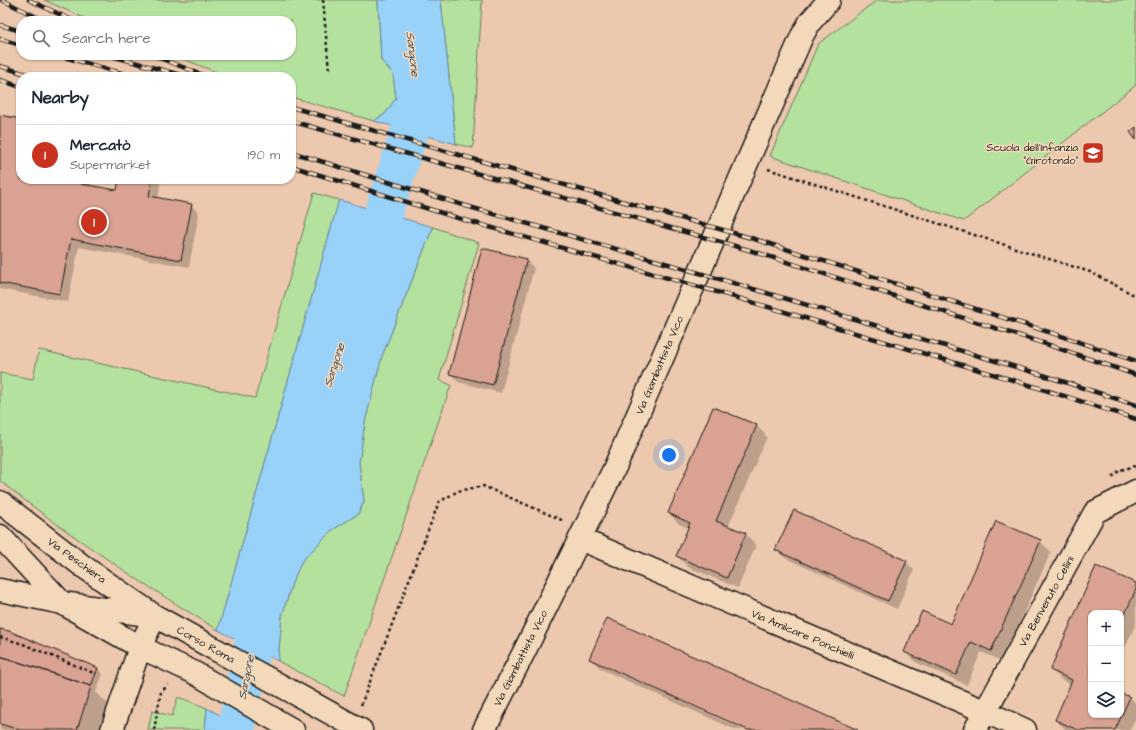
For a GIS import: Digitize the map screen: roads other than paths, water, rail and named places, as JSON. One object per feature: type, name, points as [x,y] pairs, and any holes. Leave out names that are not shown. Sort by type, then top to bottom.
[{"type":"street","name":"Via Giambattista Vico","points":[[484,730],[615,467],[802,36],[810,22],[830,0]]},
{"type":"street","name":"Via Benvenuto Cellini","points":[[980,721],[1096,512],[1136,491]]},
{"type":"street","name":"Via Peschiera","points":[[0,502],[84,567],[155,616]]},
{"type":"street","points":[[0,536],[62,603]]},
{"type":"street","name":"Via Amilcare Ponchielli","points":[[580,538],[980,721],[1025,730]]},
{"type":"street","name":"Corso Roma","points":[[0,590],[62,603],[155,616],[333,713],[361,730]]},
{"type":"street","name":"Corso Roma","points":[[62,603],[140,647],[193,672],[293,730]]},
{"type":"street","points":[[112,730],[140,647],[155,616]]},
{"type":"street","points":[[140,647],[160,636],[170,637],[202,650],[219,651]]},
{"type":"water","points":[[378,0],[441,0],[456,144],[374,121],[385,114],[396,98],[393,74],[381,60]]},
{"type":"water","points":[[339,200],[433,227],[382,356],[365,422],[359,463],[364,502],[358,514],[331,531],[302,561],[292,583],[282,616],[278,661],[218,630]]},
{"type":"water","points":[[207,708],[247,730],[205,730]]},
{"type":"waterway","name":"Sangone","points":[[367,263],[415,115],[416,81],[406,0]]},
{"type":"waterway","name":"Sangone","points":[[236,730],[262,596]]},
{"type":"railway","points":[[2,0],[35,16]]},
{"type":"railway","points":[[29,0],[63,16]]},
{"type":"railway","points":[[0,25],[16,30]]},
{"type":"railway","points":[[0,39],[16,44]]},
{"type":"railway","points":[[75,60],[117,72]]},
{"type":"railway","points":[[126,60],[170,72]]},
{"type":"railway","points":[[165,60],[195,72]]},
{"type":"railway","points":[[0,66],[20,72]]},
{"type":"railway","points":[[0,80],[16,85]]},
{"type":"railway","points":[[296,108],[751,238],[1136,361]]},
{"type":"railway","points":[[296,122],[749,250],[1049,345],[1136,375]]},
{"type":"railway","points":[[296,154],[466,206],[679,267],[1043,375],[1136,405]]},
{"type":"railway","points":[[296,168],[461,219],[738,298],[1039,388],[1136,419]]},
{"type":"place","name":"Scuola dell'Infanzia \"Girotondo\"","points":[[1093,153]]},
{"type":"place","name":"Mercatò","points":[[94,222]]}]
